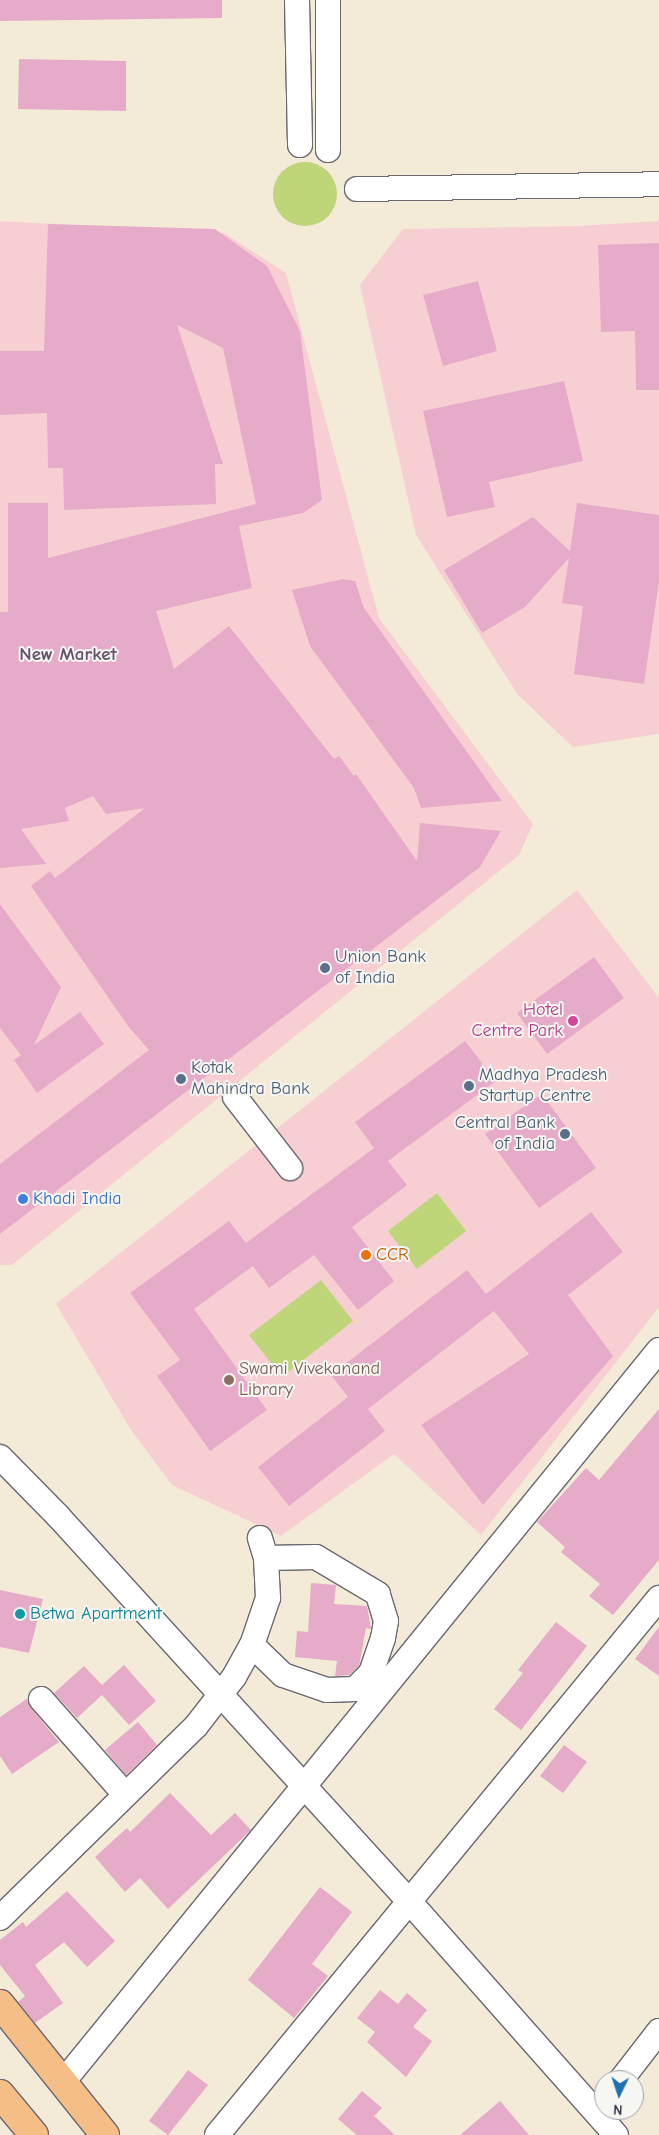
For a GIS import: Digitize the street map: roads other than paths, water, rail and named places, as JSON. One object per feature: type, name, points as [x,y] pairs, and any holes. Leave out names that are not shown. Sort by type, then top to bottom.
[{"type":"main road","points":[[0,2004],[105,2135]]},
{"type":"main road","points":[[0,2094],[34,2135]]},
{"type":"street","points":[[297,0],[300,145]]},
{"type":"street","points":[[328,0],[328,150]]},
{"type":"street","points":[[357,189],[659,184]]},
{"type":"street","points":[[235,1097],[290,1168]]},
{"type":"street","points":[[63,2082],[659,1350]]},
{"type":"street","points":[[0,1457],[58,1516],[220,1696],[594,2101]]},
{"type":"street","points":[[0,1918],[124,1793],[196,1726],[220,1696],[252,1645],[268,1598],[263,1548],[316,1557],[378,1594],[386,1621],[383,1638],[371,1673],[355,1689],[327,1690],[283,1675],[252,1645]]},
{"type":"street","points":[[217,2135],[408,1900],[659,1598]]},
{"type":"street","points":[[42,1699],[124,1793]]},
{"type":"street","points":[[629,2070],[659,2032]]},
{"type":"street","points":[[607,2120],[616,2135]]},
{"type":"place","name":"Union Bank of India","points":[[325,968]]},
{"type":"place","name":"Hotel Centre Park","points":[[573,1021]]},
{"type":"place","name":"Kotak Mahindra Bank","points":[[181,1079]]},
{"type":"place","name":"Madhya Pradesh Startup Centre","points":[[469,1086]]},
{"type":"place","name":"Central Bank of India","points":[[565,1134]]},
{"type":"place","name":"Khadi India","points":[[23,1199]]},
{"type":"place","name":"CCR","points":[[366,1255]]},
{"type":"place","name":"Swami Vivekanand Library","points":[[229,1380]]},
{"type":"place","name":"Betwa Apartment","points":[[20,1614]]},
{"type":"district","name":"New Market","points":[[68,655]]}]
